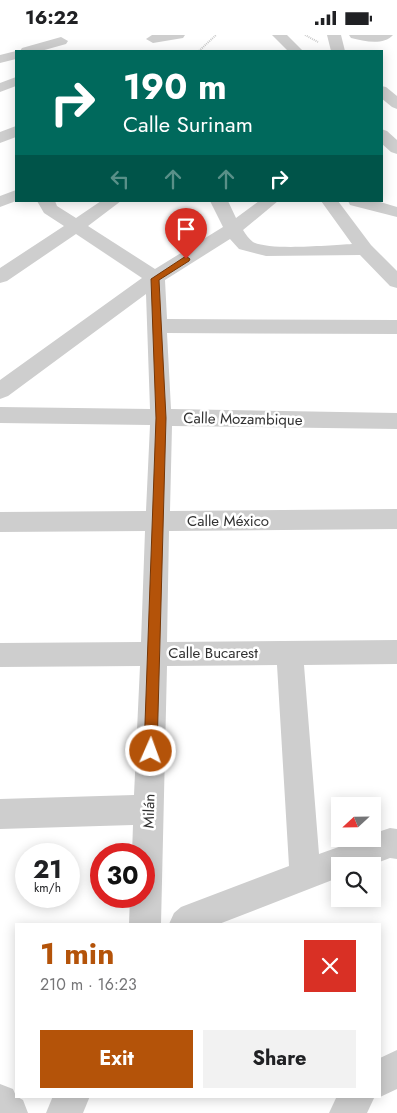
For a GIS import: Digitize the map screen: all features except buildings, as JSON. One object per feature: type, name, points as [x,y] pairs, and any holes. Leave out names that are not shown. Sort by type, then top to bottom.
[{"type":"street","points":[[153,42],[178,35]]},
{"type":"street","points":[[279,35],[295,50]]},
{"type":"street","points":[[334,35],[338,50]]},
{"type":"street","points":[[356,35],[382,36],[397,41]]},
{"type":"street","points":[[31,50],[61,43]]},
{"type":"street","points":[[0,59],[15,55]]},
{"type":"street","points":[[0,89],[15,82]]},
{"type":"street","points":[[383,92],[397,103]]},
{"type":"street","points":[[0,139],[15,132]]},
{"type":"street","points":[[383,136],[397,149]]},
{"type":"street","points":[[0,201],[15,195]]},
{"type":"street","points":[[46,202],[50,209],[155,279]]},
{"type":"street","points":[[0,277],[111,202]]},
{"type":"street","points":[[220,202],[233,229],[246,246],[267,251],[365,249]]},
{"type":"street","points":[[0,391],[155,279],[233,229],[269,202]]},
{"type":"street","points":[[330,202],[365,249],[397,282]]},
{"type":"street","points":[[360,202],[397,212]]},
{"type":"street","name":"Milán","points":[[145,923],[161,418],[155,279]]},
{"type":"street","points":[[157,325],[397,327]]},
{"type":"street","name":"Calle Mozambique","points":[[0,415],[397,421]]},
{"type":"street","name":"Calle México","points":[[0,522],[397,519]]},
{"type":"street","name":"Calle Bucarest","points":[[0,655],[397,652]]},
{"type":"street","points":[[290,653],[305,875]]},
{"type":"street","points":[[0,814],[149,810]]},
{"type":"street","points":[[186,923],[192,918],[390,843],[397,844]]},
{"type":"street","points":[[381,1078],[397,1068]]},
{"type":"street","points":[[64,1113],[71,1098]]},
{"type":"street","points":[[347,1113],[356,1098]]},
{"type":"street","points":[[0,1103],[10,1113]]},
{"type":"path","points":[[200,50],[216,35]]},
{"type":"route","points":[[151,751],[161,418],[155,279],[186,259]]}]
